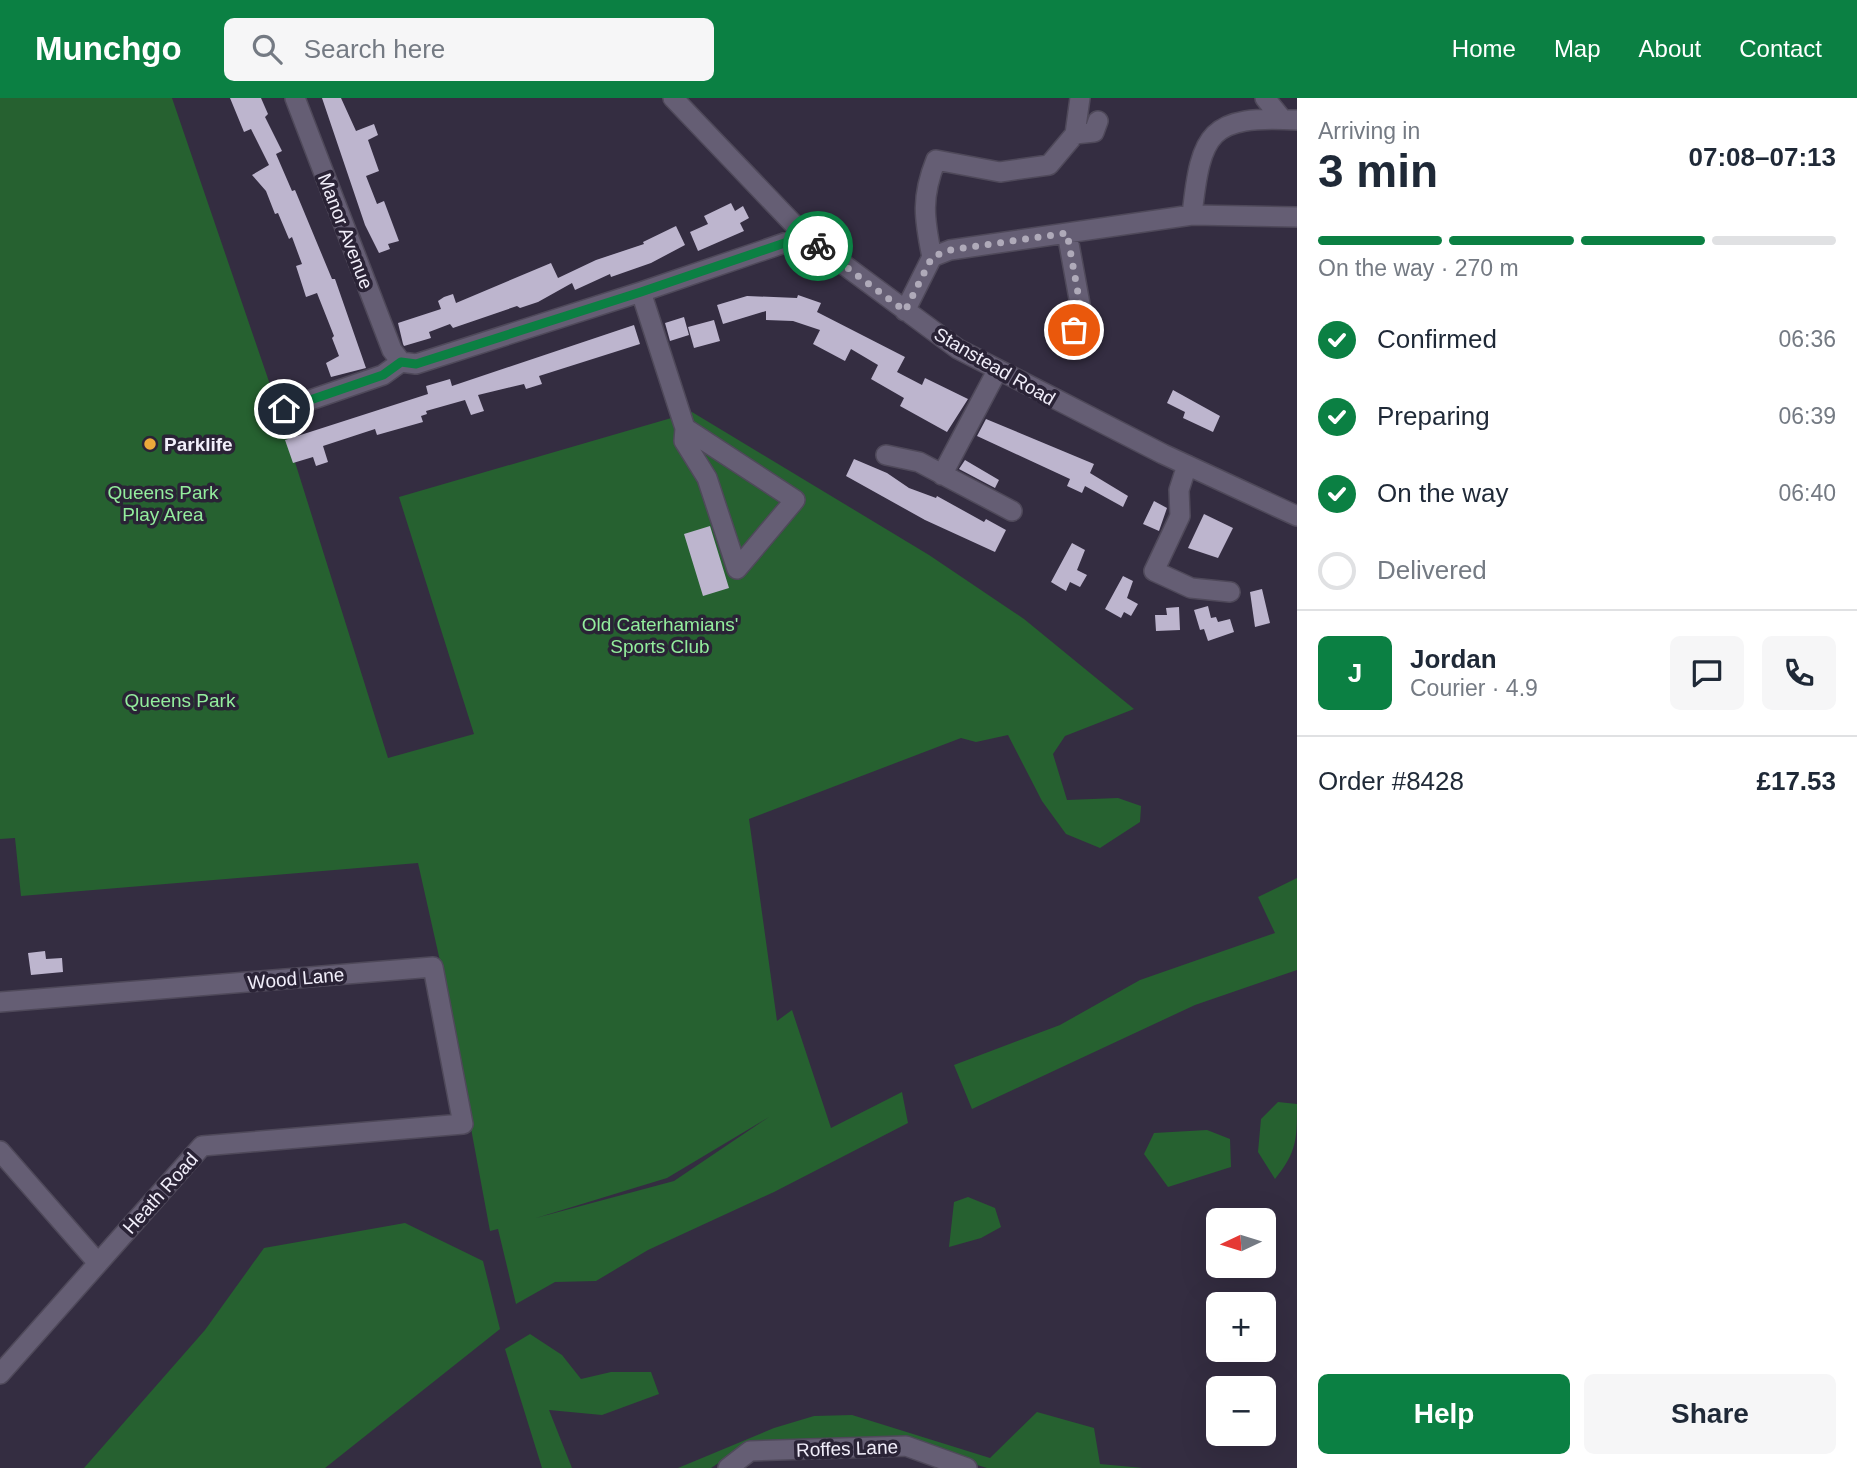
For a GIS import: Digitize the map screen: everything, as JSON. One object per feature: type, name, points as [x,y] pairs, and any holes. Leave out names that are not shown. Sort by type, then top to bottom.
[{"type":"street","name":"Manor Avenue","points":[[295,98],[392,350],[401,362]]},
{"type":"street","points":[[905,311],[932,257],[925,226],[925,187],[936,160],[1000,172],[1049,165],[1075,134],[1080,98]]},
{"type":"street","points":[[1265,98],[1289,119]]},
{"type":"street","name":"Stanstead Road","points":[[680,100],[805,236],[958,349],[1187,465],[1297,516]]},
{"type":"street","points":[[1192,215],[1197,163],[1206,142],[1224,125],[1262,118],[1289,119]]},
{"type":"street","points":[[1075,134],[1094,132],[1098,121]]},
{"type":"street","points":[[932,257],[950,250],[1192,215],[1297,217]]},
{"type":"street","points":[[1067,233],[1082,315],[1074,330]]},
{"type":"street","points":[[284,409],[383,375],[401,362],[416,364],[805,236]]},
{"type":"street","points":[[641,292],[685,428],[684,441],[707,478],[737,569],[795,500],[685,428]]},
{"type":"street","points":[[942,475],[997,371]]},
{"type":"street","points":[[886,455],[919,462],[1012,511]]},
{"type":"street","points":[[1187,465],[1179,490],[1180,516],[1154,571],[1191,588],[1230,592]]},
{"type":"street","name":"Wood Lane","points":[[0,1002],[433,967],[463,1124]]},
{"type":"street","name":"Heath Road","points":[[0,1374],[202,1146],[463,1124]]},
{"type":"street","points":[[0,1151],[98,1263]]},
{"type":"street","name":"Roffes Lane","points":[[728,1468],[750,1451],[906,1446],[939,1462],[967,1468]]},
{"type":"green space","points":[[0,98],[172,98],[278,408],[388,758],[474,734],[399,497],[692,412],[929,555],[1024,619],[1134,709],[1065,736],[1053,754],[1067,800],[1118,798],[1141,806],[1140,822],[1100,848],[1066,834],[1042,801],[1008,735],[976,742],[961,738],[749,819],[777,1021],[792,1010],[831,1128],[902,1092],[908,1123],[774,1192],[648,1250],[596,1281],[555,1282],[516,1304],[498,1229],[490,1231],[440,961],[418,863],[21,896],[15,838],[0,839]],"holes":[[[769,1117],[674,1181],[536,1218],[667,1178]]]},
{"type":"green space","points":[[1297,878],[1297,970],[1195,1005],[972,1109],[954,1065],[1060,1025],[1140,980],[1275,933],[1258,897]]},
{"type":"green space","points":[[1278,1102],[1297,1104],[1297,1127],[1292,1153],[1275,1179],[1258,1152],[1261,1119]]},
{"type":"green space","points":[[1207,1130],[1230,1139],[1231,1167],[1168,1187],[1144,1154],[1154,1133]]},
{"type":"green space","points":[[968,1197],[995,1208],[1001,1227],[981,1238],[949,1247],[954,1202]]},
{"type":"green space","points":[[405,1223],[483,1261],[500,1329],[325,1468],[84,1468],[205,1330],[264,1248]]},
{"type":"green space","points":[[530,1334],[562,1355],[581,1379],[611,1372],[651,1372],[659,1394],[602,1415],[549,1410],[572,1468],[542,1468],[505,1349]]},
{"type":"green space","points":[[1037,1412],[1094,1428],[1100,1464],[1143,1468],[987,1468],[892,1439],[726,1458],[711,1468],[678,1468],[774,1428],[814,1416],[852,1415],[990,1458]]},
{"type":"building","points":[[230,98],[261,98],[268,114],[265,117],[282,151],[276,154],[292,191],[295,190],[332,279],[335,279],[366,368],[331,377],[326,363],[339,356],[332,338],[334,336],[317,293],[306,297],[296,266],[302,264],[292,237],[289,239],[266,191],[252,175],[269,165],[251,129],[244,132]]},
{"type":"building","points":[[322,98],[341,98],[356,131],[374,124],[378,135],[368,140],[379,171],[366,176],[377,204],[384,201],[399,241],[388,244],[390,249],[379,253],[365,225]]},
{"type":"building","points":[[731,203],[735,211],[743,206],[749,218],[740,223],[744,231],[698,251],[690,232],[708,224],[704,216]]},
{"type":"building","points":[[676,226],[685,245],[651,263],[611,277],[610,274],[575,290],[572,283],[538,302],[520,308],[517,306],[453,328],[450,324],[429,332],[431,338],[404,346],[403,344],[398,323],[441,309],[438,301],[444,297],[453,294],[456,303],[551,263],[558,278],[596,260],[644,244],[643,242]]},
{"type":"building","points":[[798,295],[821,303],[817,312],[905,357],[897,372],[922,385],[925,378],[968,399],[947,432],[900,406],[904,398],[871,379],[878,365],[851,349],[845,361],[813,344],[820,330],[793,321],[766,320],[766,311],[723,324],[717,305],[747,296],[797,298]]},
{"type":"building","points":[[684,317],[689,335],[670,341],[665,323]]},
{"type":"building","points":[[714,320],[720,341],[694,348],[688,327]]},
{"type":"building","points":[[634,325],[640,344],[539,376],[542,384],[526,389],[524,384],[478,395],[484,411],[471,415],[465,400],[426,411],[427,414],[421,416],[423,422],[377,435],[375,429],[323,446],[328,462],[316,466],[313,457],[293,463],[285,440],[428,394],[426,386],[450,379],[452,386]]},
{"type":"building","points":[[1173,390],[1220,416],[1213,432],[1183,418],[1185,412],[1167,403]]},
{"type":"building","points":[[986,419],[1094,464],[1090,473],[1128,496],[1123,507],[1085,486],[1082,493],[1067,486],[1070,479],[977,436]]},
{"type":"building","points":[[854,459],[887,473],[909,488],[936,498],[937,496],[984,522],[986,519],[1006,530],[995,552],[925,520],[846,476]]},
{"type":"building","points":[[965,460],[999,480],[995,488],[959,469]]},
{"type":"building","points":[[1154,501],[1167,508],[1159,531],[1143,524]]},
{"type":"building","points":[[1204,514],[1233,528],[1218,558],[1188,548]]},
{"type":"building","points":[[710,526],[729,588],[703,596],[684,534]]},
{"type":"building","points":[[1072,543],[1085,550],[1077,570],[1087,575],[1080,587],[1070,582],[1066,591],[1051,582]]},
{"type":"building","points":[[1123,576],[1133,581],[1127,598],[1138,604],[1131,616],[1124,612],[1121,618],[1105,609]]},
{"type":"building","points":[[1262,589],[1270,623],[1255,627],[1250,592]]},
{"type":"building","points":[[1208,606],[1211,618],[1216,617],[1218,622],[1230,619],[1234,632],[1208,641],[1204,629],[1200,630],[1194,610]]},
{"type":"building","points":[[1179,607],[1180,630],[1156,631],[1155,615],[1167,615],[1166,608]]},
{"type":"building","points":[[45,951],[46,959],[62,958],[63,972],[31,975],[28,953]]},
{"type":"way so far","points":[[818,246],[905,311],[932,257],[950,250],[1067,233],[1082,315],[1074,330]]},
{"type":"place","name":"Parklife","points":[[150,444]]},
{"type":"route","points":[[284,409],[383,375],[401,362],[416,364],[805,236],[818,246]]},
{"type":"park label","name":"Queens Park Play Area","points":[[163,503]]},
{"type":"park label","name":"Old Caterhamians' Sports Club","points":[[660,635]]},
{"type":"park label","name":"Queens Park","points":[[180,700]]}]
